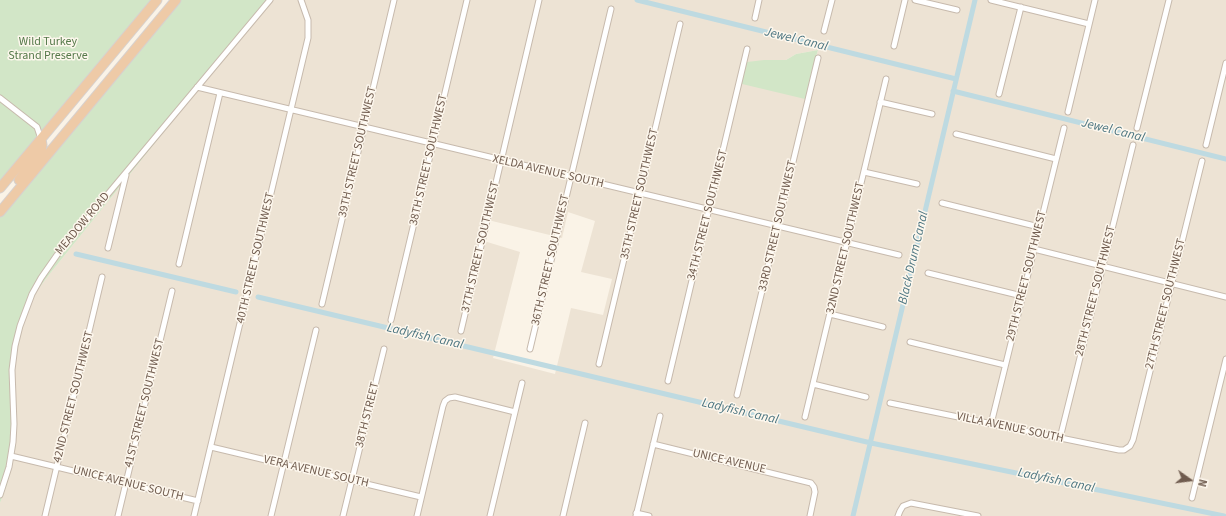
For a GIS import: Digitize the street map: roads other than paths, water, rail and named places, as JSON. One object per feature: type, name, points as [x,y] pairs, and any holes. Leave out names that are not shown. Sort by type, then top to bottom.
[{"type":"highway","points":[[0,188],[157,0]]},
{"type":"highway","points":[[0,212],[176,0]]},
{"type":"highway","points":[[0,202],[41,151],[41,139]]},
{"type":"street","name":"MEADOW ROAD","points":[[0,495],[11,456],[14,424],[12,388],[13,358],[18,332],[27,304],[47,268],[270,0]]},
{"type":"street","name":"40TH STREET SOUTHWEST","points":[[194,516],[292,110],[309,33],[307,12],[301,0]]},
{"type":"street","name":"39TH STREET SOUTHWEST","points":[[322,304],[394,0]]},
{"type":"street","name":"38TH STREET SOUTHWEST","points":[[391,320],[467,0]]},
{"type":"street","name":"37TH STREET SOUTHWEST","points":[[461,331],[539,0]]},
{"type":"street","points":[[755,18],[759,0]]},
{"type":"street","points":[[824,32],[832,0]]},
{"type":"street","points":[[894,46],[905,0]]},
{"type":"street","points":[[915,0],[957,10]]},
{"type":"street","points":[[991,0],[1089,24]]},
{"type":"street","points":[[1068,112],[1095,0]]},
{"type":"street","points":[[1137,128],[1169,0]]},
{"type":"street","points":[[999,94],[1021,7]]},
{"type":"street","name":"36TH STREET SOUTHWEST","points":[[530,349],[611,9]]},
{"type":"street","name":"35TH STREET SOUTHWEST","points":[[599,364],[680,24]]},
{"type":"street","name":"34TH STREET SOUTHWEST","points":[[668,381],[747,49]]},
{"type":"street","name":"33RD STREET SOUTHWEST","points":[[738,395],[818,58]]},
{"type":"street","points":[[1206,145],[1226,63]]},
{"type":"street","name":"32ND STREET SOUTHWEST","points":[[805,417],[886,79]]},
{"type":"street","name":"XELDA AVENUE SOUTH","points":[[197,87],[899,255]]},
{"type":"street","points":[[178,264],[220,93]]},
{"type":"street","points":[[0,98],[37,127],[41,139]]},
{"type":"street","points":[[880,102],[932,114]]},
{"type":"street","name":"29TH STREET SOUTHWEST","points":[[991,424],[1064,128]]},
{"type":"street","points":[[956,134],[1056,159]]},
{"type":"street","name":"28TH STREET SOUTHWEST","points":[[1060,438],[1133,144]]},
{"type":"street","name":"27TH STREET SOUTHWEST","points":[[1130,446],[1133,440],[1202,161]]},
{"type":"street","points":[[108,248],[127,172]]},
{"type":"street","points":[[864,172],[916,184]]},
{"type":"street","points":[[942,203],[1039,227]]},
{"type":"street","points":[[1034,249],[1226,297]]},
{"type":"street","points":[[928,273],[1022,296]]},
{"type":"street","name":"42ND STREET SOUTHWEST","points":[[45,516],[102,277]]},
{"type":"street","name":"41ST STREET SOUTHWEST","points":[[118,516],[172,291]]},
{"type":"street","points":[[830,314],[883,326]]},
{"type":"street","points":[[271,516],[316,330]]},
{"type":"street","points":[[910,342],[1005,365]]},
{"type":"street","name":"38TH STREET","points":[[352,481],[384,349]]},
{"type":"street","points":[[1192,498],[1226,359]]},
{"type":"street","points":[[497,516],[490,515],[522,383]]},
{"type":"street","points":[[813,384],[866,397]]},
{"type":"street","points":[[417,516],[445,401],[455,397],[515,412]]},
{"type":"street","name":"VILLA AVENUE SOUTH","points":[[890,403],[1119,450],[1124,450],[1130,446]]},
{"type":"street","points":[[648,516],[636,515],[660,416]]},
{"type":"street","points":[[563,516],[585,423]]},
{"type":"street","name":"UNICE AVENUE","points":[[653,444],[805,480],[811,483],[815,492],[810,516]]},
{"type":"street","name":"VERA AVENUE SOUTH","points":[[211,447],[421,497]]},
{"type":"street","name":"UNICE AVENUE SOUTH","points":[[11,456],[198,501]]},
{"type":"street","points":[[343,516],[352,481]]},
{"type":"street","points":[[898,516],[903,506],[911,503],[978,516]]},
{"type":"waterway","name":"Jewel Canal","points":[[637,0],[956,79]]},
{"type":"waterway","name":"Black Drum Canal","points":[[853,516],[975,0]]},
{"type":"waterway","name":"Jewel Canal","points":[[953,91],[1226,159]]},
{"type":"waterway","name":"Ladyfish Canal","points":[[76,254],[236,292]]},
{"type":"waterway","name":"Ladyfish Canal","points":[[258,297],[871,443],[1224,516]]},
{"type":"park label","name":"Wild Turkey Strand Preserve","points":[[48,49]]}]
